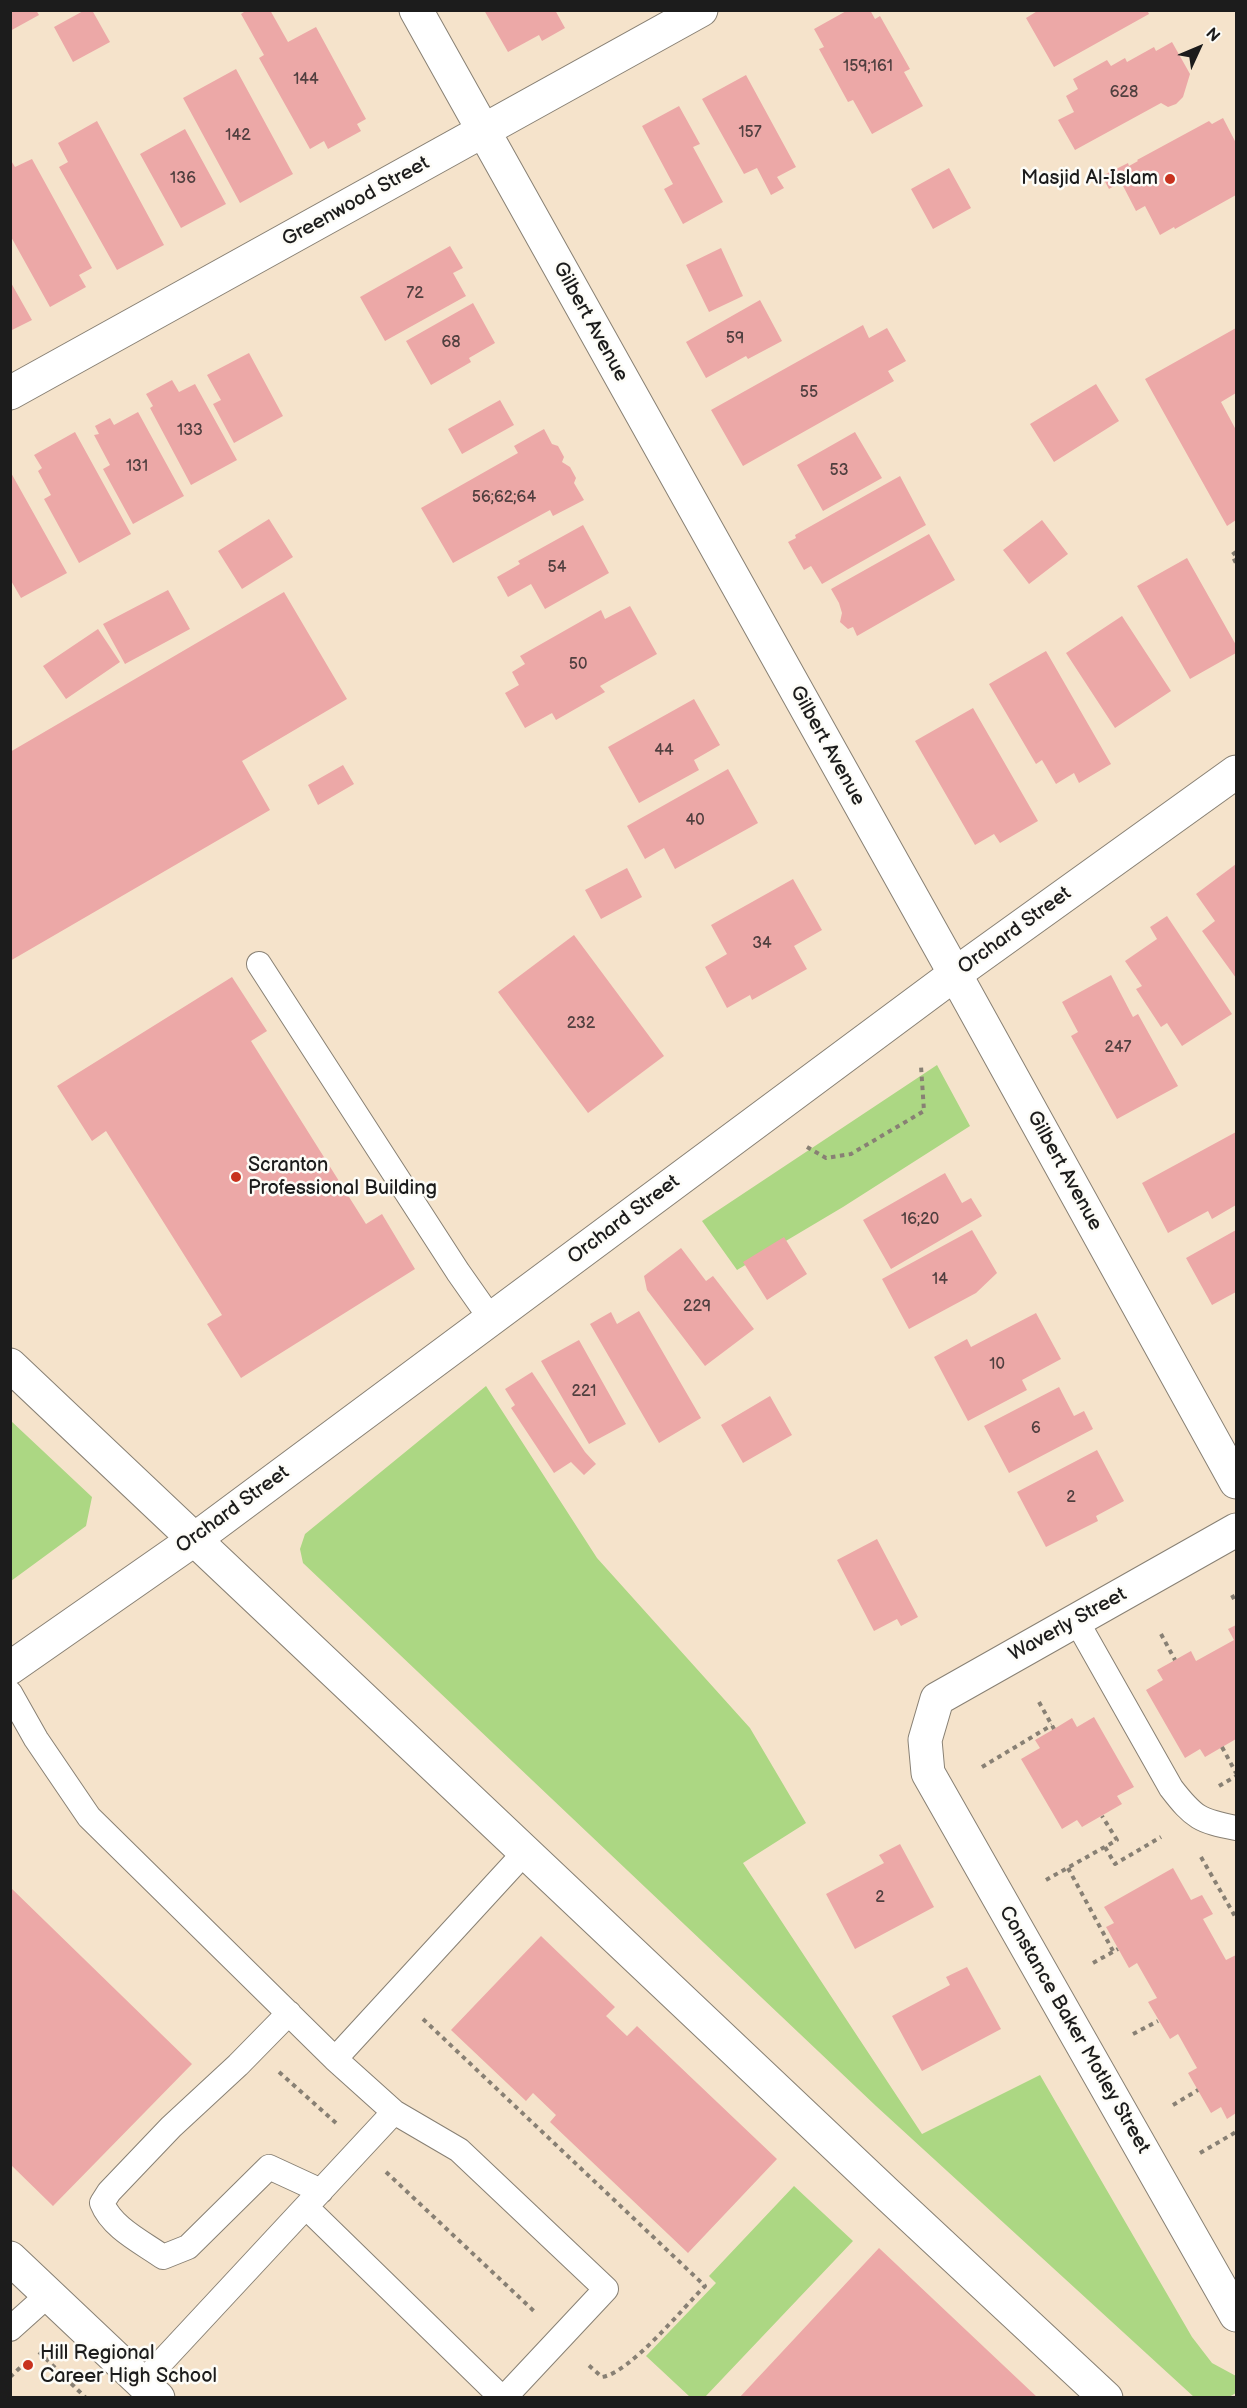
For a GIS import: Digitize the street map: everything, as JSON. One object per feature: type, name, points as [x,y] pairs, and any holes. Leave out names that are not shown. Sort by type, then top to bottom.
[{"type":"main road","name":"Gilbert Avenue","points":[[416,10],[1236,1482]]},
{"type":"main road","name":"Greenwood Street","points":[[10,393],[701,10]]},
{"type":"main road","name":"Orchard Street","points":[[10,1668],[195,1539],[955,974],[1236,772]]},
{"type":"main road","points":[[10,1365],[869,2177],[1106,2397]]},
{"type":"main road","name":"Waverly Street","points":[[926,1740],[937,1699],[1236,1530]]},
{"type":"main road","name":"Constance Baker Motley Street","points":[[926,1740],[928,1773],[1236,2315]]},
{"type":"main road","points":[[10,2258],[150,2390]]},
{"type":"lane","points":[[259,964],[458,1272],[491,1319]]},
{"type":"lane","points":[[1076,1620],[1171,1788],[1188,1810],[1207,1822],[1236,1828]]},
{"type":"lane","points":[[10,1693],[36,1739],[89,1816],[289,2013],[335,2059],[394,2112],[459,2150],[606,2289],[503,2397],[314,2199],[269,2166],[188,2247],[163,2257],[106,2215],[102,2203],[109,2192],[171,2127],[238,2065],[289,2013]]},
{"type":"lane","points":[[335,2059],[526,1851]]},
{"type":"lane","points":[[150,2390],[314,2199],[394,2112]]},
{"type":"lane","points":[[12,2328],[49,2294]]},
{"type":"path","points":[[1236,552],[1232,555],[1236,563]]},
{"type":"path","points":[[807,1147],[826,1158],[851,1154],[924,1111],[921,1066]]},
{"type":"path","points":[[1232,1594],[1236,1603]]},
{"type":"path","points":[[1161,1634],[1175,1660]]},
{"type":"path","points":[[982,1767],[1053,1727],[1039,1702]]},
{"type":"path","points":[[1222,1748],[1236,1773]]},
{"type":"path","points":[[1188,1810],[1196,1847],[1236,1918]]},
{"type":"path","points":[[1046,1880],[1117,1840],[1102,1815]]},
{"type":"path","points":[[1105,1847],[1115,1864],[1161,1837]]},
{"type":"path","points":[[1068,1868],[1116,1950],[1093,1963]]},
{"type":"path","points":[[1133,2034],[1158,2021]]},
{"type":"path","points":[[1173,2105],[1198,2091]]},
{"type":"path","points":[[1200,2153],[1236,2132]]},
{"type":"path","points":[[12,2328],[86,2397]]},
{"type":"green space","points":[[937,1065],[970,1126],[843,1207],[737,1270],[702,1221]]},
{"type":"green space","points":[[486,1386],[597,1558],[750,1728],[806,1823],[743,1863],[922,2134],[1040,2075],[1192,2337],[1212,2363],[1236,2376],[1236,2393],[1229,2397],[1194,2397],[876,2106],[303,1563],[300,1549],[305,1534]]},
{"type":"green space","points":[[10,1420],[92,1497],[86,1526],[11,1581]]},
{"type":"green space","points":[[794,2186],[853,2241],[705,2397],[690,2397],[646,2356],[716,2283],[709,2276]]},
{"type":"building","points":[[10,10],[36,10],[39,15],[10,31]]},
{"type":"building","points":[[85,10],[92,10],[110,42],[73,62],[54,27]]},
{"type":"building","points":[[247,10],[270,10],[288,42],[316,27],[366,119],[357,124],[361,131],[328,149],[324,141],[310,149],[259,58],[264,55],[241,14]]},
{"type":"building","points":[[484,10],[555,10],[565,28],[542,41],[539,35],[508,52]]},
{"type":"building","points":[[848,10],[870,10],[875,19],[880,16],[910,69],[904,72],[923,106],[872,134],[853,100],[848,102],[819,49],[824,47],[814,29]]},
{"type":"building","points":[[1039,10],[1147,10],[1149,14],[1054,67],[1026,18]]},
{"type":"building","points":[[1172,42],[1190,74],[1183,97],[1176,104],[1168,107],[1161,103],[1075,150],[1058,120],[1074,112],[1066,96],[1078,89],[1073,79],[1107,60],[1111,66],[1125,58],[1127,62],[1154,47],[1156,51]]},
{"type":"building","points":[[236,69],[293,174],[240,203],[183,98]]},
{"type":"building","points":[[746,75],[796,167],[777,177],[784,188],[771,195],[757,168],[744,174],[702,99]]},
{"type":"building","points":[[679,106],[700,144],[693,147],[723,202],[683,224],[664,189],[673,184],[642,126]]},
{"type":"building","name":"Masjid Al-Islam","points":[[1223,118],[1236,143],[1236,195],[1160,235],[1145,206],[1136,211],[1121,182],[1109,189],[1102,176],[1128,163],[1129,166],[1209,121],[1212,124]]},
{"type":"building","points":[[97,121],[164,245],[117,270],[59,167],[68,162],[58,143]]},
{"type":"building","points":[[185,129],[226,204],[181,228],[140,154]]},
{"type":"building","points":[[10,159],[15,167],[32,159],[92,268],[79,275],[86,287],[50,307],[10,235]]},
{"type":"building","points":[[949,168],[971,208],[933,229],[911,189]]},
{"type":"building","points":[[450,246],[463,268],[453,273],[466,296],[385,341],[360,297]]},
{"type":"building","points":[[721,248],[743,296],[709,312],[686,265]]},
{"type":"building","points":[[10,281],[32,320],[10,331]]},
{"type":"building","points":[[760,300],[782,341],[748,359],[746,356],[706,378],[686,342]]},
{"type":"building","points":[[473,303],[495,343],[469,358],[471,362],[431,385],[406,341]]},
{"type":"building","points":[[863,325],[869,338],[887,328],[906,361],[888,371],[894,381],[743,466],[711,410]]},
{"type":"building","points":[[1236,328],[1236,393],[1221,402],[1236,430],[1236,520],[1227,526],[1145,379]]},
{"type":"building","points":[[249,353],[283,416],[234,443],[213,404],[221,400],[207,375]]},
{"type":"building","points":[[172,380],[179,392],[195,384],[237,460],[191,485],[150,408],[153,406],[146,394]]},
{"type":"building","points":[[1096,384],[1119,421],[1054,462],[1030,424]]},
{"type":"building","points":[[500,400],[514,425],[462,454],[448,429]]},
{"type":"building","points":[[138,412],[184,496],[133,524],[103,469],[110,465],[94,435],[99,434],[95,426],[110,418],[114,425]]},
{"type":"building","points":[[544,429],[552,444],[558,446],[564,457],[562,462],[570,467],[576,478],[574,483],[584,500],[553,516],[550,510],[453,563],[421,508],[518,453],[514,446]]},
{"type":"building","points":[[75,432],[131,534],[79,563],[44,499],[51,495],[38,471],[42,468],[34,455]]},
{"type":"building","points":[[855,432],[882,478],[823,511],[797,465]]},
{"type":"building","points":[[10,471],[67,573],[21,598],[10,579]]},
{"type":"building","points":[[900,476],[926,525],[822,584],[811,566],[804,570],[788,542],[796,538],[795,535]]},
{"type":"building","points":[[269,519],[293,557],[242,589],[218,551]]},
{"type":"building","points":[[1042,520],[1068,554],[1029,584],[1003,550]]},
{"type":"building","points":[[583,525],[609,573],[545,609],[531,584],[508,597],[497,577],[520,564],[518,561]]},
{"type":"building","points":[[929,534],[955,580],[857,636],[853,627],[848,629],[840,622],[842,613],[831,589]]},
{"type":"building","points":[[1187,558],[1236,645],[1236,653],[1190,679],[1137,586]]},
{"type":"building","points":[[168,590],[190,629],[125,664],[103,624]]},
{"type":"building","points":[[284,592],[347,699],[242,761],[270,810],[10,961],[10,752]]},
{"type":"building","points":[[630,606],[657,654],[600,686],[605,692],[556,720],[552,713],[525,728],[505,693],[519,685],[512,672],[525,664],[520,656],[601,610],[605,619]]},
{"type":"building","points":[[1122,616],[1171,691],[1115,728],[1066,653]]},
{"type":"building","points":[[98,629],[120,662],[66,699],[43,666]]},
{"type":"building","points":[[1046,651],[1111,764],[1079,783],[1074,773],[1056,784],[1042,760],[1036,764],[989,684]]},
{"type":"building","points":[[694,699],[720,745],[694,760],[699,770],[639,803],[608,747]]},
{"type":"building","points":[[973,708],[1038,821],[1000,843],[994,834],[975,845],[915,741]]},
{"type":"building","points":[[343,765],[354,784],[318,805],[308,785]]},
{"type":"building","points":[[728,769],[758,823],[675,869],[664,848],[645,859],[627,826]]},
{"type":"building","points":[[1236,864],[1236,978],[1202,931],[1215,921],[1196,894]]},
{"type":"building","points":[[627,868],[642,897],[601,919],[585,890]]},
{"type":"building","points":[[793,879],[822,930],[794,946],[807,969],[752,1000],[750,995],[727,1008],[705,967],[727,954],[711,925]]},
{"type":"building","points":[[1167,916],[1232,1014],[1182,1046],[1167,1023],[1161,1027],[1136,989],[1142,986],[1125,961],[1157,939],[1150,927]]},
{"type":"building","points":[[574,935],[664,1056],[588,1113],[498,992]]},
{"type":"building","points":[[1111,975],[1133,1017],[1138,1014],[1178,1086],[1117,1119],[1071,1036],[1078,1032],[1062,1002]]},
{"type":"building","name":"Scranton Professional Building","points":[[232,977],[267,1031],[251,1041],[366,1224],[382,1214],[415,1269],[241,1378],[207,1324],[222,1315],[106,1131],[92,1141],[57,1086]]},
{"type":"building","points":[[1236,1132],[1236,1205],[1212,1219],[1208,1211],[1168,1233],[1142,1183]]},
{"type":"building","points":[[945,1173],[962,1203],[971,1198],[982,1216],[891,1269],[863,1220]]},
{"type":"building","points":[[972,1230],[997,1273],[976,1293],[909,1329],[882,1279]]},
{"type":"building","points":[[1236,1230],[1236,1292],[1212,1305],[1186,1258]]},
{"type":"building","points":[[784,1237],[807,1274],[767,1300],[743,1262]]},
{"type":"building","points":[[681,1248],[706,1281],[713,1276],[754,1329],[705,1366],[647,1290],[644,1276]]},
{"type":"building","points":[[639,1311],[701,1418],[659,1443],[590,1324],[611,1312],[617,1324]]},
{"type":"building","points":[[1036,1313],[1061,1359],[1022,1380],[1027,1390],[968,1421],[934,1357],[967,1339],[971,1347]]},
{"type":"building","points":[[579,1340],[626,1424],[589,1444],[541,1361]]},
{"type":"building","points":[[532,1372],[585,1452],[596,1464],[584,1475],[571,1462],[554,1473],[511,1408],[515,1405],[505,1389]]},
{"type":"building","points":[[1059,1387],[1074,1416],[1084,1411],[1093,1429],[1009,1473],[984,1426]]},
{"type":"building","points":[[770,1396],[792,1435],[743,1463],[721,1425]]},
{"type":"building","points":[[1097,1450],[1124,1501],[1096,1516],[1098,1521],[1046,1547],[1017,1492]]},
{"type":"building","points":[[877,1539],[918,1617],[901,1626],[897,1619],[874,1631],[837,1560]]},
{"type":"building","points":[[1236,1625],[1236,1739],[1205,1757],[1200,1749],[1185,1758],[1146,1690],[1163,1680],[1157,1670],[1191,1651],[1196,1661],[1234,1640],[1228,1629]]},
{"type":"building","points":[[1094,1717],[1134,1787],[1117,1796],[1122,1804],[1082,1827],[1077,1820],[1062,1829],[1021,1759],[1040,1748],[1035,1740],[1072,1718],[1077,1727]]},
{"type":"building","points":[[900,1844],[934,1907],[855,1949],[826,1894],[884,1863],[879,1855]]},
{"type":"building","points":[[1173,1868],[1191,1900],[1202,1895],[1213,1914],[1203,1919],[1226,1960],[1236,1955],[1236,2113],[1227,2119],[1221,2107],[1211,2113],[1188,2073],[1197,2068],[1178,2034],[1170,2039],[1148,2002],[1157,1998],[1137,1963],[1129,1968],[1106,1927],[1114,1923],[1104,1907]]},
{"type":"building","points":[[10,1887],[192,2064],[53,2206],[10,2164]]},
{"type":"building","points":[[541,1936],[615,2007],[606,2016],[627,2036],[637,2026],[777,2159],[688,2253],[550,2122],[556,2115],[533,2093],[526,2101],[451,2030]]},
{"type":"building","points":[[967,1967],[1001,2029],[922,2071],[892,2016],[950,1985],[946,1977]]},
{"type":"building","points":[[879,2248],[1038,2398],[739,2398]]},
{"type":"place","name":"Masjid Al-Islam","points":[[1170,179]]},
{"type":"place","name":"Scranton Professional Building","points":[[236,1177]]},
{"type":"place","name":"Hill Regional Career High School","points":[[28,2365]]}]
